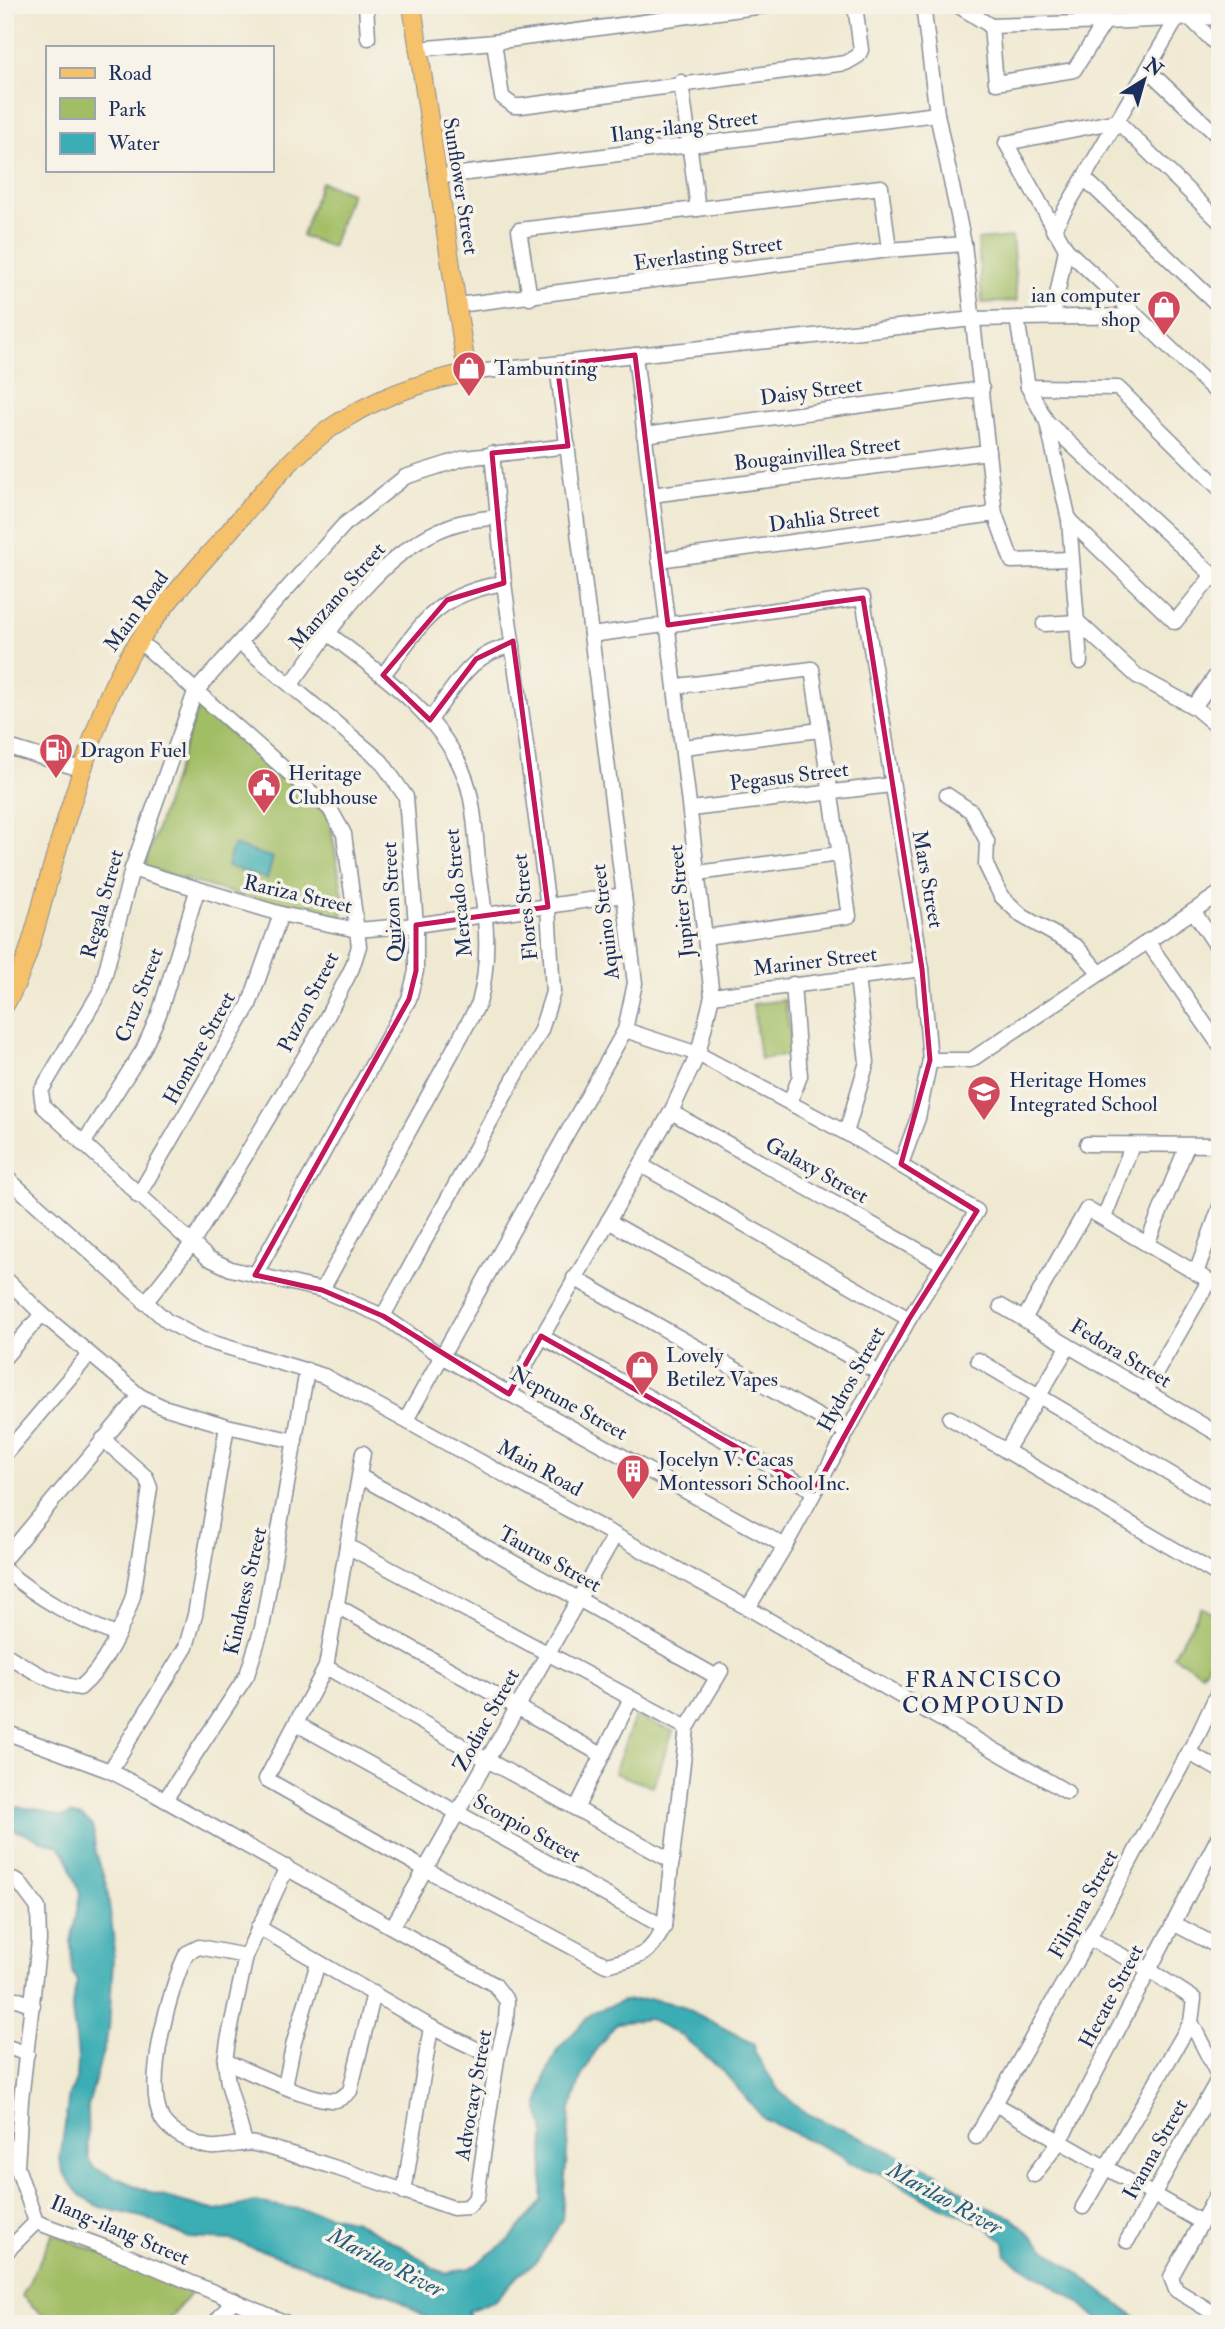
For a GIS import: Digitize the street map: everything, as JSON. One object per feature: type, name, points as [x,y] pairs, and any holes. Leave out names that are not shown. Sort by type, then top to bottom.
[{"type":"main road","name":"Sunflower Street","points":[[412,5],[467,373]]},
{"type":"main road","name":"Main Road","points":[[5,1005],[20,979],[83,770],[112,687],[138,640],[277,475],[314,441],[355,412],[379,401],[439,379],[467,373]]},
{"type":"street","points":[[366,5],[368,38]]},
{"type":"street","points":[[417,49],[494,42],[657,12],[771,5]]},
{"type":"street","points":[[494,42],[502,96],[514,106],[853,61],[858,56],[862,43],[855,5]]},
{"type":"street","points":[[923,5],[937,114],[964,244],[995,514],[1012,561],[1070,559]]},
{"type":"street","points":[[957,5],[991,26],[1220,17]]},
{"type":"street","points":[[1183,17],[1220,48]]},
{"type":"street","points":[[1054,230],[1117,121],[1183,17]]},
{"type":"street","points":[[991,26],[996,83],[1074,69],[1105,22]]},
{"type":"street","points":[[1149,71],[1220,138]]},
{"type":"street","points":[[681,82],[698,209]]},
{"type":"street","name":"Ilang-ilang Street","points":[[436,177],[937,114]]},
{"type":"street","points":[[1117,121],[1220,222]]},
{"type":"street","points":[[1117,121],[1006,143],[1066,249],[1220,396]]},
{"type":"street","points":[[1084,178],[1220,307]]},
{"type":"street","points":[[530,298],[519,230],[881,187],[889,250]]},
{"type":"street","name":"Everlasting Street","points":[[458,304],[530,298],[889,250],[964,244]]},
{"type":"street","points":[[1054,316],[1066,249]]},
{"type":"street","points":[[467,373],[973,318],[1137,316]]},
{"type":"street","points":[[1017,318],[1028,387],[1047,422],[1069,520],[1080,662]]},
{"type":"street","name":"Jupiter Street","points":[[509,1394],[671,1112],[698,1054],[712,996],[678,686],[659,560],[635,355]]},
{"type":"street","name":"Aquino Street","points":[[407,1420],[625,1030],[635,983],[557,365]]},
{"type":"street","points":[[1028,387],[1118,388],[1220,489]]},
{"type":"street","name":"Daisy Street","points":[[644,435],[982,389]]},
{"type":"street","points":[[1047,422],[1216,578],[1175,622],[1069,520]]},
{"type":"street","name":"Regala Street","points":[[443,1357],[383,1316],[322,1290],[231,1269],[208,1258],[43,1106],[41,1091],[101,989],[132,869],[195,692],[344,525],[405,477],[465,458],[568,446]]},
{"type":"street","name":"Bougainvillea Street","points":[[651,495],[988,452]]},
{"type":"street","name":"Flores Street","points":[[383,1316],[541,1030],[553,992],[548,907],[504,583],[492,453]]},
{"type":"street","name":"Dahlia Street","points":[[659,560],[995,514]]},
{"type":"street","name":"Manzano Street","points":[[292,683],[385,568],[414,544],[450,526],[498,517]]},
{"type":"street","points":[[383,675],[423,623],[447,600],[472,589],[504,583]]},
{"type":"street","name":"Mars Street","points":[[668,625],[863,598],[922,969],[930,1060],[918,1118],[901,1164]]},
{"type":"street","points":[[1044,624],[1078,622],[1137,676],[1194,707],[1218,727]]},
{"type":"street","points":[[591,635],[668,625]]},
{"type":"street","name":"Mercado Street","points":[[322,1290],[479,1003],[487,972],[486,914],[467,780],[430,720],[383,675],[329,634]]},
{"type":"street","name":"Puzon Street","points":[[138,640],[330,809],[344,834],[359,946],[352,968],[322,1026],[191,1245],[145,1303]]},
{"type":"street","name":"Quizon Street","points":[[240,643],[292,683],[381,761],[406,797],[416,925],[416,971],[409,999],[255,1275]]},
{"type":"street","points":[[430,720],[477,659],[498,648],[513,646]]},
{"type":"street","points":[[678,686],[812,669],[849,916],[706,937]]},
{"type":"street","points":[[1194,707],[1220,670]]},
{"type":"street","points":[[684,747],[820,730]]},
{"type":"street","points":[[5,746],[83,770]]},
{"type":"street","name":"Pegasus Street","points":[[691,809],[891,785]]},
{"type":"street","points":[[947,795],[971,811],[982,831],[988,847],[986,865],[1001,895],[1022,916],[1077,947],[1098,972]]},
{"type":"street","points":[[698,873],[839,854]]},
{"type":"street","name":"Rariza Street","points":[[132,869],[197,891],[281,914],[358,930],[416,925],[624,895]]},
{"type":"street","name":"Cruz Street","points":[[83,1144],[142,1050],[159,1014],[197,891]]},
{"type":"street","points":[[930,1060],[971,1060],[1098,972],[1220,893]]},
{"type":"street","points":[[1194,912],[1220,951]]},
{"type":"street","name":"Hombre Street","points":[[138,1196],[249,1005],[281,914]]},
{"type":"street","points":[[1147,941],[1220,1046]]},
{"type":"street","name":"Mariner Street","points":[[712,996],[922,969]]},
{"type":"street","points":[[846,1133],[867,1062],[857,977]]},
{"type":"street","points":[[790,1102],[800,1076],[793,984]]},
{"type":"street","points":[[625,1030],[698,1054],[901,1164]]},
{"type":"street","name":"Galaxy Street","points":[[671,1112],[943,1264]]},
{"type":"street","points":[[1087,1144],[1220,1145]]},
{"type":"street","points":[[1104,1218],[1132,1146]]},
{"type":"street","points":[[1147,1244],[1187,1146]]},
{"type":"street","name":"Hydros Street","points":[[748,1608],[785,1546],[909,1319],[977,1211],[901,1164]]},
{"type":"street","points":[[641,1166],[909,1319]]},
{"type":"street","name":"Main Road","points":[[5,1177],[167,1321],[200,1339],[307,1370],[407,1420],[748,1608],[1067,1792]]},
{"type":"street","points":[[1145,1392],[1208,1280],[1220,1207]]},
{"type":"street","points":[[1024,1319],[1087,1209],[1208,1280]]},
{"type":"street","points":[[608,1221],[879,1373]]},
{"type":"street","points":[[5,1278],[42,1314],[140,1396],[163,1407],[227,1426],[295,1441]]},
{"type":"street","points":[[574,1278],[846,1432]]},
{"type":"street","name":"Fedora Street","points":[[1001,1307],[1220,1436]]},
{"type":"street","points":[[5,1357],[42,1314]]},
{"type":"street","points":[[541,1336],[814,1491]]},
{"type":"street","points":[[1006,1451],[1068,1347]]},
{"type":"street","points":[[5,1454],[89,1355]]},
{"type":"street","name":"Neptune Street","points":[[443,1357],[785,1546]]},
{"type":"street","points":[[978,1360],[1220,1503]]},
{"type":"street","name":"Kindness Street","points":[[165,1800],[247,1675],[262,1628],[307,1370]]},
{"type":"street","points":[[5,1558],[140,1396]]},
{"type":"street","points":[[950,1418],[1220,1576]]},
{"type":"street","points":[[110,1771],[186,1647],[195,1615],[227,1426]]},
{"type":"street","points":[[5,1654],[36,1674],[65,1686],[80,1688],[91,1679],[116,1635],[133,1596],[150,1488],[146,1477],[103,1439]]},
{"type":"street","points":[[347,1546],[630,1700],[687,1728],[664,1927],[650,1951],[641,1957],[606,1965],[425,1869],[265,1779],[326,1667],[347,1546],[361,1477],[363,1453]]},
{"type":"street","name":"Taurus Street","points":[[361,1477],[719,1674],[687,1728]]},
{"type":"street","name":"Zodiac Street","points":[[393,1926],[615,1535]]},
{"type":"street","points":[[5,1570],[32,1594],[70,1616],[116,1635]]},
{"type":"street","points":[[337,1606],[602,1755]]},
{"type":"street","points":[[326,1667],[487,1760],[672,1861]]},
{"type":"street","name":"Filipina Street","points":[[976,2137],[1089,1938],[1189,1753],[1214,1718],[1220,1688]]},
{"type":"street","points":[[576,1809],[630,1700]]},
{"type":"street","name":"Scorpio Street","points":[[297,1724],[664,1927]]},
{"type":"street","name":"Advocacy Street","points":[[5,1732],[110,1771],[288,1867],[495,1985],[507,2001],[506,2022],[496,2059],[477,2197],[468,2207],[453,2208],[256,2144],[204,2147],[178,2135],[163,2120],[156,2100],[162,2037],[187,1953],[199,1947],[246,1956]]},
{"type":"street","points":[[1189,1753],[1220,1770]]},
{"type":"street","name":"Hecate Street","points":[[1034,2175],[1060,2141],[1220,1834]]},
{"type":"street","points":[[245,2143],[228,2083],[225,2061],[246,1956],[288,1867]]},
{"type":"street","name":"Ilang-ilang Street","points":[[5,1876],[18,1881],[38,1908],[33,2005],[11,2165],[36,2222],[287,2323]]},
{"type":"street","points":[[1173,1923],[1219,1947]]},
{"type":"street","points":[[258,1927],[431,2027],[496,2059]]},
{"type":"street","points":[[1083,2207],[1191,2022],[1194,1999],[1149,1970],[1089,1938]]},
{"type":"street","points":[[285,2085],[293,2042],[318,1963]]},
{"type":"street","points":[[225,2061],[285,2085],[331,2100],[341,2099],[350,2091],[374,1993]]},
{"type":"street","points":[[5,1995],[33,2005]]},
{"type":"street","points":[[1191,2022],[1219,2078]]},
{"type":"street","points":[[404,2192],[431,2027]]},
{"type":"street","points":[[5,2046],[27,2054]]},
{"type":"street","name":"Ivanna Street","points":[[1127,2241],[1219,2078]]},
{"type":"street","points":[[5,2095],[21,2100]]},
{"type":"street","points":[[995,2104],[1201,2222]]},
{"type":"street","points":[[1218,2313],[1176,2290],[1171,2277],[1220,2189]]},
{"type":"street","points":[[5,2253],[36,2222]]},
{"type":"street","points":[[214,2324],[234,2300]]},
{"type":"highlighted area","points":[[635,355],[668,625],[863,598],[922,969],[930,1060],[901,1164],[977,1211],[909,1319],[814,1491],[541,1336],[509,1394],[383,1316],[322,1290],[255,1275],[409,999],[416,971],[416,925],[548,907],[513,641],[476,659],[430,720],[383,675],[447,600],[504,583],[492,453],[568,446],[557,365]]},
{"type":"green space","points":[[321,182],[351,193],[332,247],[302,236]]},
{"type":"green space","points":[[1012,237],[1017,301],[982,303],[978,240]]},
{"type":"green space","points":[[198,706],[329,815],[344,903],[342,916],[328,916],[278,906],[144,867]]},
{"type":"green space","points":[[785,1000],[793,1055],[760,1059],[753,1004]]},
{"type":"green space","points":[[1202,1607],[1220,1618],[1220,1644],[1202,1673],[1173,1656]]},
{"type":"green space","points":[[635,1716],[673,1731],[653,1787],[614,1773]]},
{"type":"green space","points":[[53,2234],[193,2290],[165,2324],[52,2324],[22,2296]]},
{"type":"water","points":[[233,845],[273,858],[267,879],[227,866]]},
{"type":"water","name":"Marilao River","points":[[5,1806],[37,1809],[62,1817],[70,1814],[82,1817],[93,1826],[95,1849],[107,1888],[114,1942],[109,2029],[87,2110],[88,2158],[94,2168],[154,2194],[217,2211],[255,2202],[355,2221],[408,2250],[435,2269],[445,2273],[470,2268],[510,2239],[542,2201],[544,2127],[538,2107],[545,2077],[557,2050],[593,2012],[623,2001],[652,1999],[680,2005],[754,2044],[755,2053],[779,2091],[804,2112],[937,2173],[979,2204],[1011,2217],[1047,2250],[1145,2324],[1103,2324],[1081,2304],[1006,2256],[1004,2242],[985,2226],[923,2198],[884,2175],[848,2163],[841,2155],[764,2119],[723,2071],[681,2035],[649,2019],[617,2023],[597,2048],[581,2077],[570,2111],[562,2219],[537,2261],[519,2274],[496,2300],[468,2311],[473,2324],[437,2324],[389,2294],[349,2284],[305,2265],[231,2240],[188,2238],[145,2218],[100,2207],[80,2196],[63,2172],[60,2160],[69,2094],[77,2075],[78,2064],[72,2007],[77,1982],[72,1972],[71,1942],[80,1894],[66,1854],[59,1847],[5,1826]]},
{"type":"place","name":"ian computer shop","points":[[1164,337]]},
{"type":"place","name":"Tambunting","points":[[469,398]]},
{"type":"place","name":"Dragon Fuel","points":[[56,780]]},
{"type":"place","name":"Heritage Clubhouse","points":[[264,815]]},
{"type":"place","name":"Heritage Homes Integrated School","points":[[984,1122]]},
{"type":"place","name":"Lovely Betilez Vapes","points":[[642,1397]]},
{"type":"place","name":"Jocelyn V. Cacas Montessori School Inc.","points":[[633,1501]]},
{"type":"district","name":"FRANCISCO COMPOUND","points":[[984,1692]]}]
